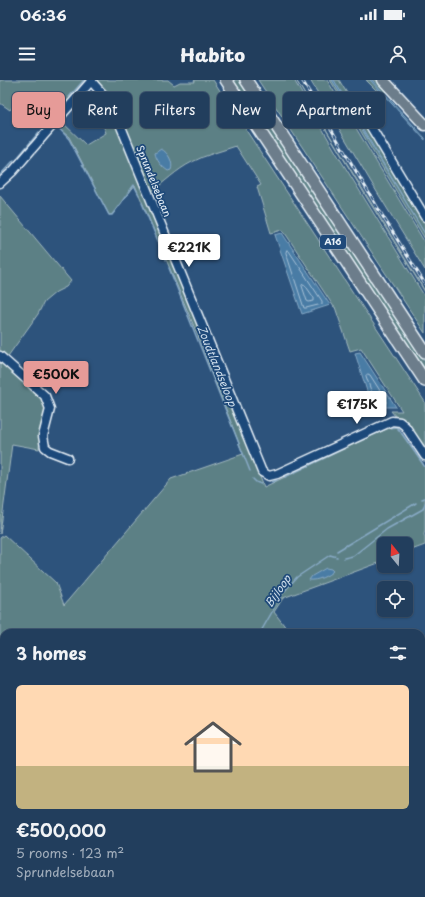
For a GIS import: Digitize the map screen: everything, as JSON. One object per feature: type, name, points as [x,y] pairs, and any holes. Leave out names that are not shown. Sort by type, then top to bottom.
[{"type":"highway","name":"A16","points":[[226,80],[425,381]]},
{"type":"highway","name":"A16","points":[[246,80],[425,352]]},
{"type":"main road","points":[[383,80],[425,125]]},
{"type":"main road","points":[[392,80],[425,116]]},
{"type":"street","name":"Sprundelsebaan","points":[[0,183],[13,171],[92,80],[113,107],[262,472],[269,476],[277,474],[392,421],[400,422],[405,426],[425,456]]},
{"type":"street","points":[[372,128],[425,217]]},
{"type":"street","points":[[0,356],[45,396],[50,408],[44,436],[45,446],[50,451],[68,458]]},
{"type":"green space","points":[[0,80],[87,80],[76,92],[73,92],[73,96],[65,105],[65,92],[12,92],[12,107],[10,110],[0,103]]},
{"type":"green space","points":[[95,80],[168,80],[174,85],[180,82],[195,82],[194,80],[213,80],[221,92],[217,92],[217,128],[245,128],[425,402],[425,452],[391,411],[402,411],[361,348],[350,351],[335,307],[283,230],[271,233],[257,187],[261,185],[236,146],[208,155],[186,165],[151,192],[119,128],[132,128],[132,92],[101,92]]},
{"type":"green space","points":[[233,80],[239,80],[247,92],[241,92]]},
{"type":"green space","points":[[258,80],[294,80],[301,92],[283,92],[283,118],[275,106],[275,92],[266,92]]},
{"type":"green space","points":[[310,80],[327,80],[334,92],[317,92]]},
{"type":"green space","points":[[330,80],[339,80],[346,92],[337,92]]},
{"type":"green space","points":[[366,80],[381,80],[388,88],[385,92],[378,92]]},
{"type":"green space","points":[[65,125],[86,145],[106,133],[104,128],[118,128],[153,210],[264,487],[382,431],[392,427],[397,427],[425,467],[425,545],[413,549],[413,537],[377,537],[377,564],[283,598],[274,612],[287,629],[0,629],[0,538],[4,535],[56,583],[64,605],[171,479],[243,454],[198,336],[135,185],[113,214],[109,215],[69,137],[58,128],[65,128]]},
{"type":"green space","points":[[265,128],[271,128],[425,362],[425,372]]},
{"type":"green space","points":[[290,128],[322,128],[425,297],[425,333]]},
{"type":"green space","points":[[325,128],[425,292],[367,198]]},
{"type":"green space","points":[[339,128],[356,128],[425,243],[425,270]]},
{"type":"green space","points":[[359,128],[368,128],[425,222],[425,239]]},
{"type":"green space","points":[[0,196],[71,281],[66,287],[56,292],[44,302],[38,314],[6,359],[0,354]]},
{"type":"green space","points":[[0,360],[43,399],[46,411],[39,449],[12,444],[0,534]]},
{"type":"water","points":[[332,80],[334,80],[341,92],[339,92]]},
{"type":"water","points":[[370,80],[372,80],[383,92],[381,92]]},
{"type":"water","points":[[385,94],[425,138],[425,140],[385,96]]},
{"type":"water","points":[[361,128],[362,128],[425,234]]},
{"type":"water","points":[[161,149],[164,150],[170,158],[172,164],[171,170],[168,171],[157,158],[155,153]]},
{"type":"water","points":[[282,233],[330,305],[302,314],[275,235]]},
{"type":"water","points":[[360,352],[396,407],[372,407],[355,353]]},
{"type":"water","points":[[326,568],[333,571],[322,578],[309,580],[312,576]]},
{"type":"waterway","points":[[69,97],[84,80]]},
{"type":"waterway","name":"Zoudtlandseloop","points":[[59,128],[69,139],[109,215],[112,215],[134,185],[139,195]]},
{"type":"waterway","name":"Zoudtlandseloop","points":[[18,157],[39,132]]},
{"type":"waterway","name":"Zoudtlandseloop","points":[[0,175],[14,160]]},
{"type":"waterway","name":"Zoudtlandseloop","points":[[142,203],[166,260]]},
{"type":"waterway","name":"Zoudtlandseloop","points":[[169,268],[250,471]]},
{"type":"waterway","name":"Zoudtlandseloop","points":[[358,442],[388,428],[396,427],[425,467]]},
{"type":"waterway","name":"Zoudtlandseloop","points":[[285,477],[351,445]]},
{"type":"waterway","name":"Zoudtlandseloop","points":[[253,479],[261,484]]},
{"type":"waterway","name":"Zoudtlandseloop","points":[[272,482],[277,480]]},
{"type":"waterway","points":[[337,551],[416,503]]},
{"type":"waterway","name":"Bijloop","points":[[344,558],[353,556],[387,529],[423,509],[425,503]]},
{"type":"waterway","name":"Bijloop","points":[[262,629],[283,593],[297,577],[330,555],[337,557]]},
{"type":"railway","points":[[302,80],[425,284]]}]
